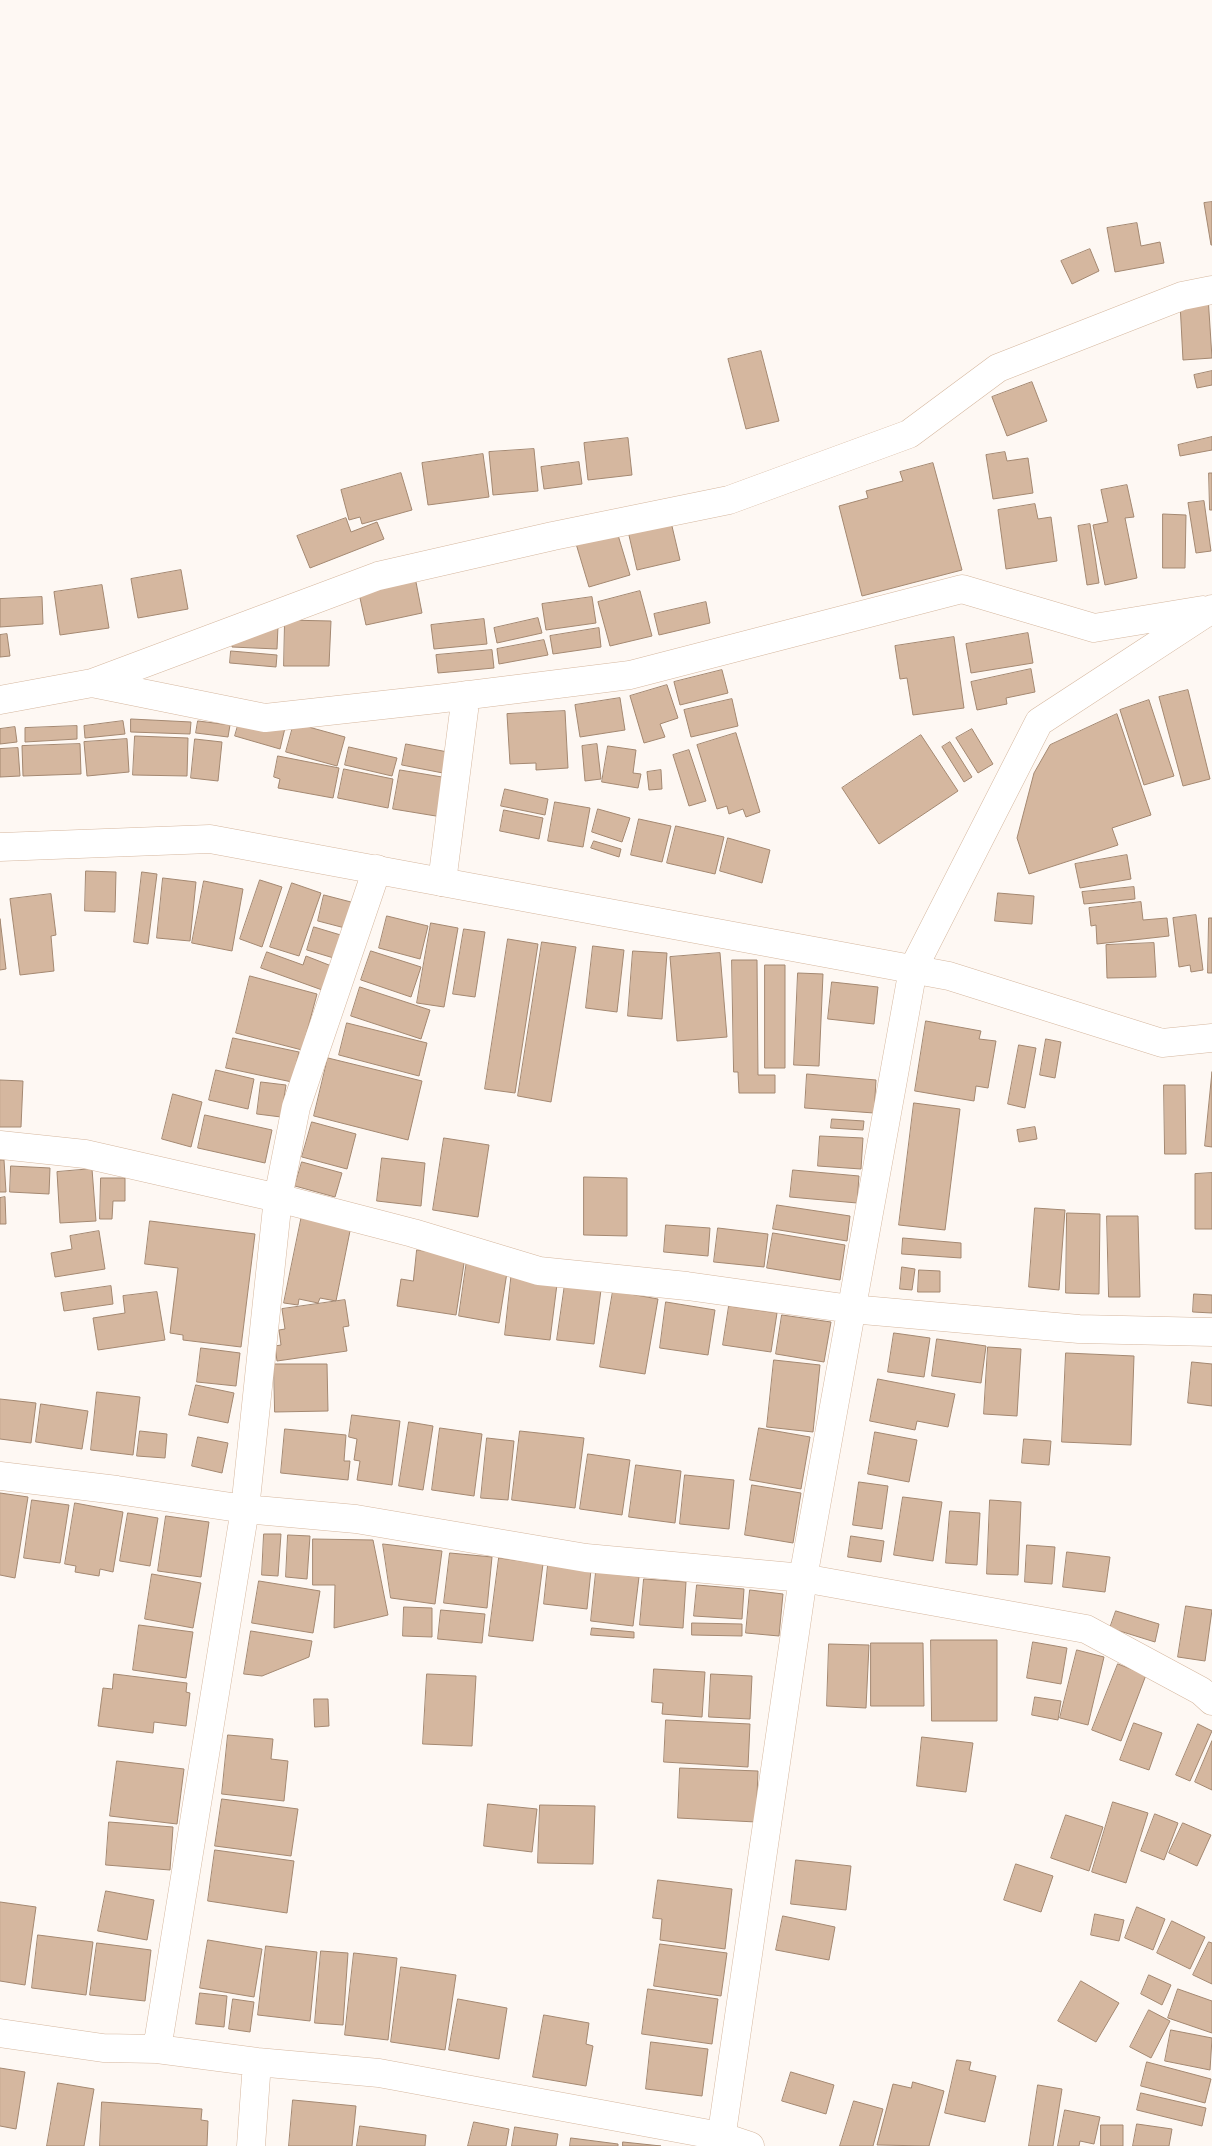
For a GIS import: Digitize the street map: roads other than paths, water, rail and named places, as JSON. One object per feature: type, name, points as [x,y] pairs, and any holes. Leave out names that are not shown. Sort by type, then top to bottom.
[{"type":"street","points":[[0,700],[92,683],[378,576],[553,536],[729,500],[909,434],[998,368],[1182,296],[1212,290]]},
{"type":"street","points":[[92,683],[265,718],[466,696],[630,675],[962,589],[1094,628],[1212,609]]},
{"type":"street","points":[[720,2141],[803,1578],[913,969],[1039,722],[1212,609]]},
{"type":"street","points":[[442,882],[466,696]]},
{"type":"street","points":[[0,847],[210,839],[949,976],[1162,1043],[1212,1038]]},
{"type":"street","points":[[157,2049],[245,1509],[278,1198],[296,1107],[377,869]]},
{"type":"street","points":[[0,1145],[85,1154],[278,1198],[413,1233],[540,1271],[687,1286],[851,1309],[1079,1329],[1212,1332]]},
{"type":"street","points":[[0,1476],[116,1490],[245,1509],[356,1519],[586,1558],[803,1578],[1086,1629],[1201,1691],[1212,1701]]},
{"type":"street","points":[[0,2033],[103,2048],[157,2049],[257,2062],[379,2073],[750,2146]]},
{"type":"street","points":[[251,2146],[257,2062]]}]
